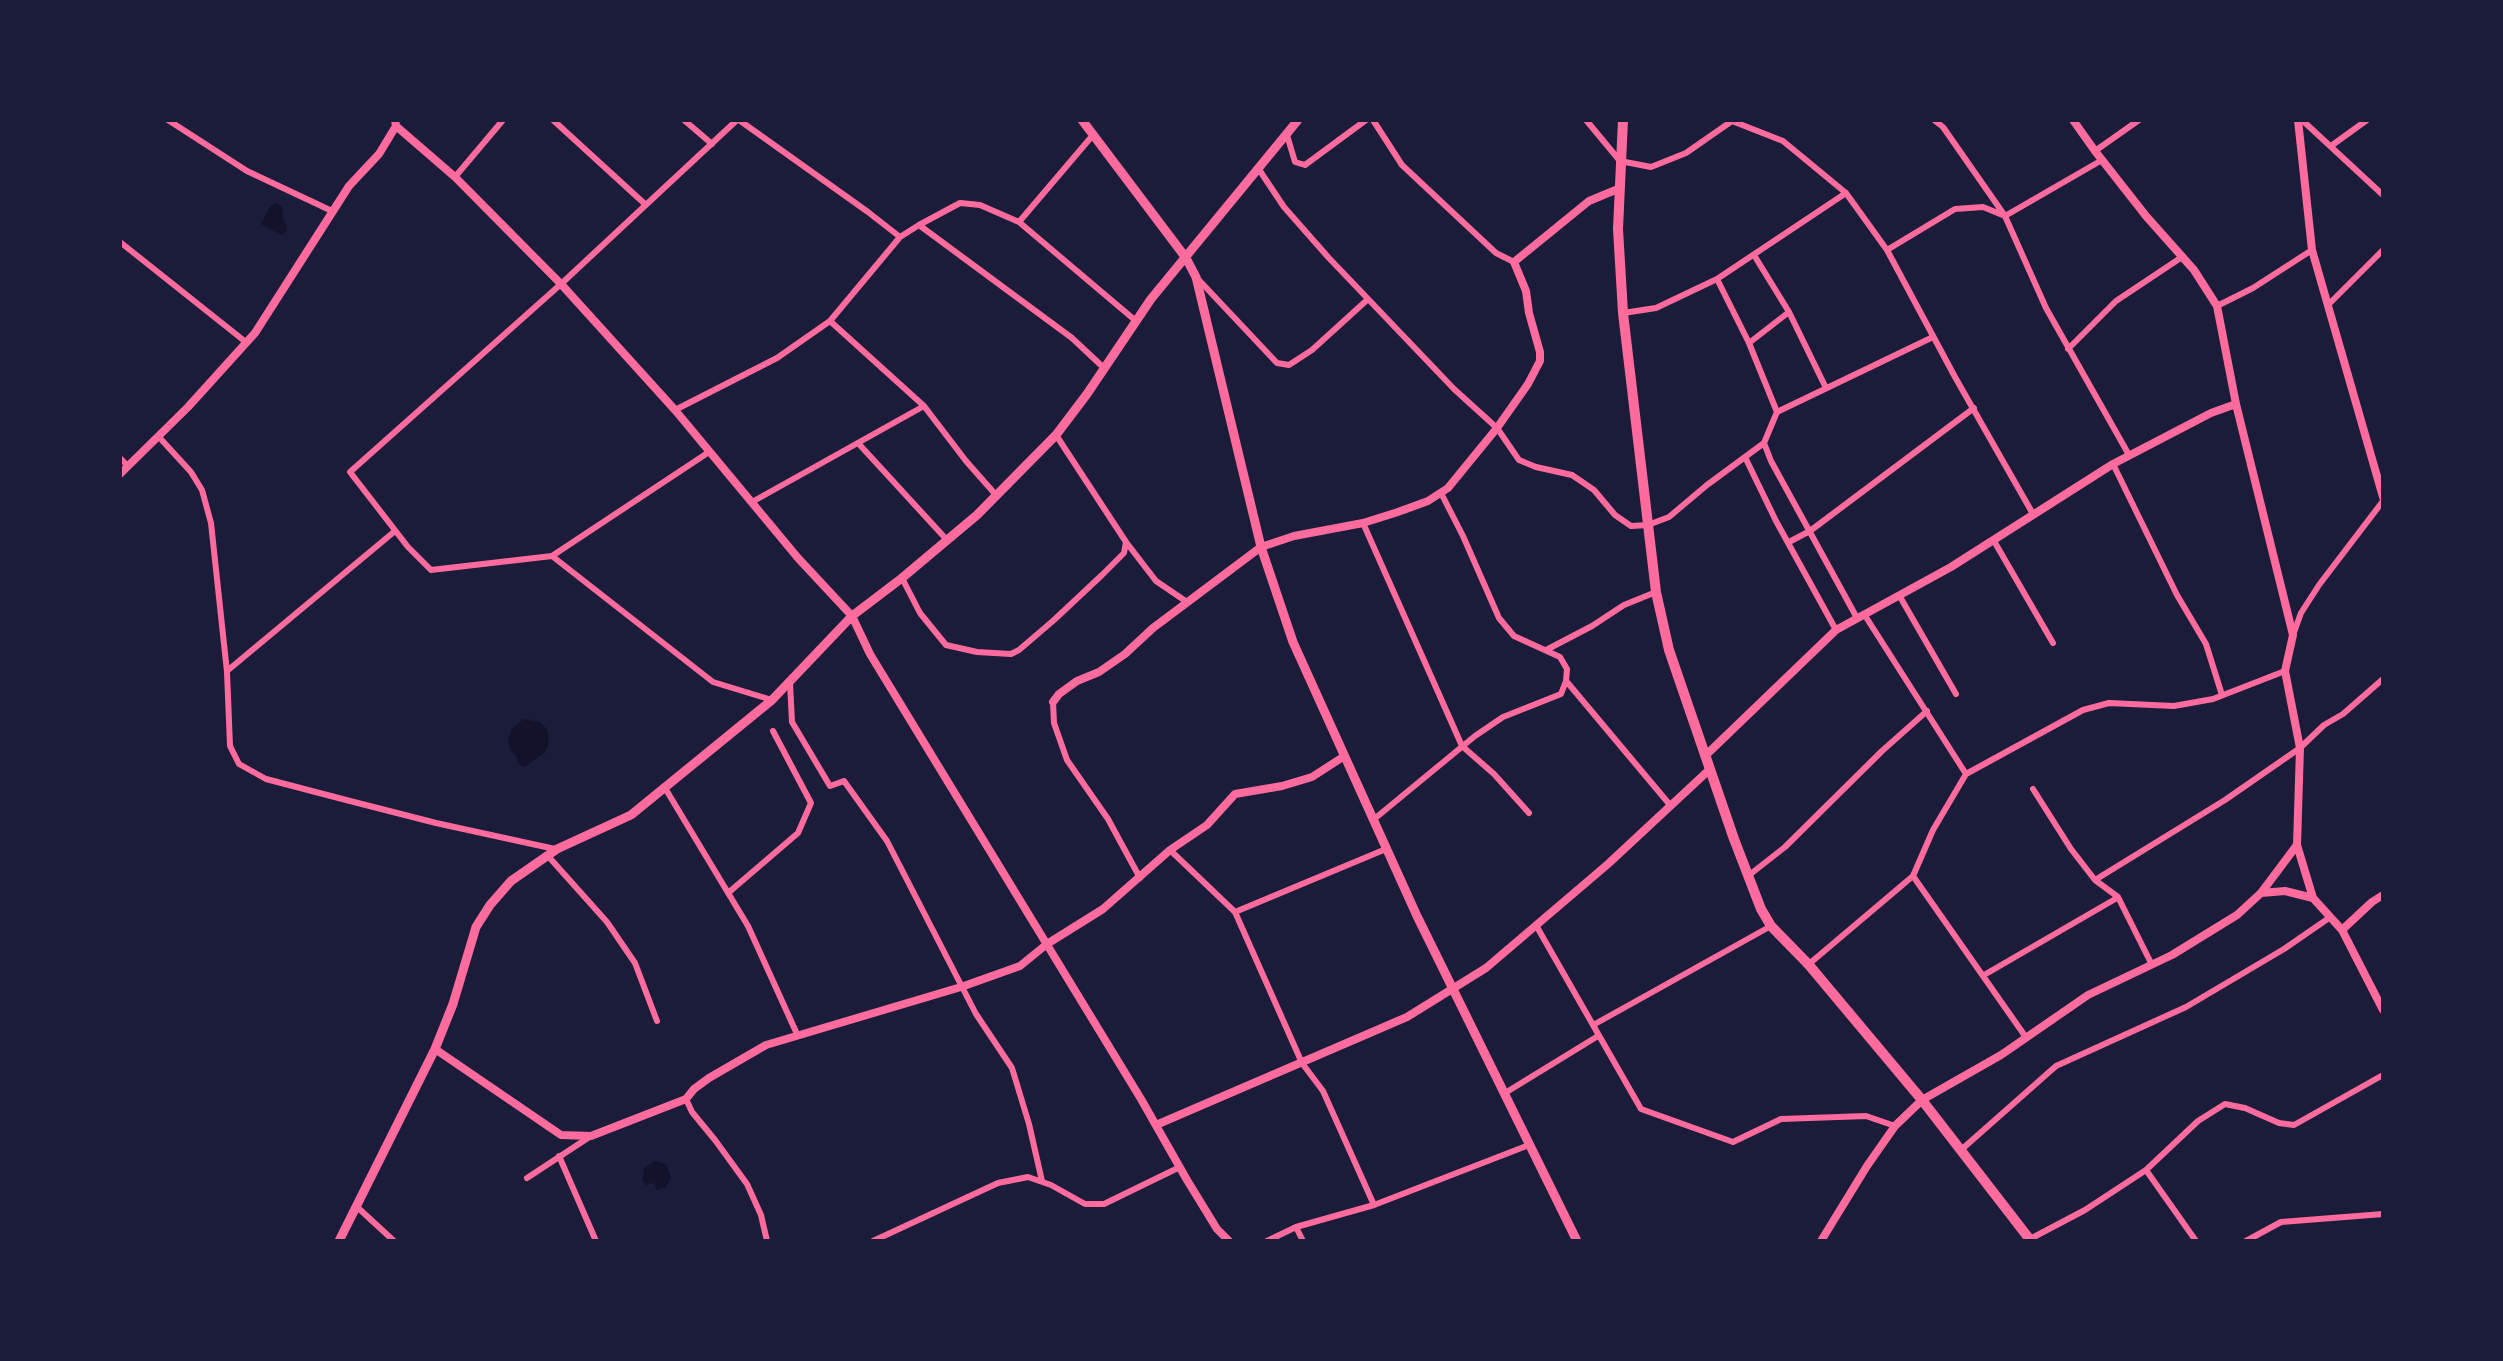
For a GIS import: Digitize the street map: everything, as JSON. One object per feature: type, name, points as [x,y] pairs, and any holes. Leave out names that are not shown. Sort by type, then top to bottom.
[{"type":"main road","points":[[1082,120],[1186,258],[1196,277],[1261,547],[1294,642],[1452,989],[1577,1241]]},
{"type":"main road","points":[[339,1241],[435,1049],[476,928],[490,904],[511,881],[556,849],[632,815],[666,788],[772,700],[852,616],[902,578],[996,495],[1056,434],[1151,299],[1298,120]]},
{"type":"main road","points":[[1623,120],[1618,189],[1623,313],[1656,592],[1669,650],[1709,770],[1761,909],[1771,926],[1809,965],[1922,1100],[2029,1240]]},
{"type":"street","points":[[168,120],[247,171],[332,211]]},
{"type":"street","points":[[455,176],[503,120]]},
{"type":"street","points":[[553,120],[646,205]]},
{"type":"street","points":[[684,120],[712,144]]},
{"type":"street","points":[[709,452],[552,556],[430,570],[350,472],[738,120],[900,237]]},
{"type":"street","points":[[1140,878],[1108,819],[1066,760],[1054,723],[1054,702],[1059,694],[1124,654],[1152,628],[1261,547],[1364,522],[1428,501],[1448,488],[1497,428],[1540,362],[1526,290],[1514,262],[1496,253],[1402,165],[1369,120],[1305,165],[1295,162],[1286,134]]},
{"type":"street","points":[[1586,120],[1620,162],[1651,167],[1686,153],[1732,120],[1782,141],[1846,192],[1887,250],[2033,514]]},
{"type":"street","points":[[1934,120],[2005,216],[2046,308],[2129,455]]},
{"type":"street","points":[[2074,120],[2217,306],[2236,404],[2293,635]]},
{"type":"street","points":[[2095,151],[2138,120]]},
{"type":"street","points":[[2300,120],[2383,196]]},
{"type":"street","points":[[2300,120],[2312,250],[2383,499],[2301,613],[2293,635],[2285,671],[2300,748],[2297,845],[2313,898],[2342,930],[2383,1010]]},
{"type":"street","points":[[2331,146],[2366,120]]},
{"type":"street","points":[[120,474],[228,366],[300,264],[348,186],[379,154],[395,123],[455,176],[561,284],[852,616],[870,654],[1180,1168],[1217,1229],[1229,1241]]},
{"type":"street","points":[[1019,222],[1093,135]]},
{"type":"street","points":[[2005,216],[2102,160]]},
{"type":"street","points":[[1258,168],[1284,206],[1367,300],[1497,428],[1519,460],[1572,474],[1594,490],[1615,516],[1631,526],[1648,526],[1670,518],[1764,443],[1777,412],[1932,337]]},
{"type":"street","points":[[1514,262],[1588,201],[1618,189]]},
{"type":"street","points":[[1623,313],[1656,308],[1717,279],[1846,192]]},
{"type":"street","points":[[675,410],[777,358],[830,320],[900,237],[960,203],[980,205],[1019,222],[1136,321]]},
{"type":"street","points":[[1887,250],[1955,209],[1983,207],[2005,216]]},
{"type":"street","points":[[920,225],[1072,338],[1104,368]]},
{"type":"street","points":[[120,242],[246,343]]},
{"type":"street","points":[[2217,306],[2312,250]]},
{"type":"street","points":[[2328,306],[2383,250]]},
{"type":"street","points":[[1754,255],[1789,312],[1826,388]]},
{"type":"street","points":[[2068,349],[2116,302],[2182,257]]},
{"type":"street","points":[[1196,277],[1276,362],[1290,364],[1312,350],[1367,300]]},
{"type":"street","points":[[1717,279],[1777,412]]},
{"type":"street","points":[[1749,343],[1789,312]]},
{"type":"street","points":[[830,320],[924,406],[996,495]]},
{"type":"street","points":[[1705,756],[1836,630],[1950,568],[2113,464],[2236,404]]},
{"type":"street","points":[[752,502],[924,406]]},
{"type":"street","points":[[1789,542],[1810,531],[1974,408]]},
{"type":"street","points":[[1056,434],[1156,581],[1187,602]]},
{"type":"street","points":[[158,436],[202,490],[211,523],[227,672],[230,746],[239,764],[266,779],[402,815],[556,849]]},
{"type":"street","points":[[858,443],[947,540]]},
{"type":"street","points":[[1764,443],[1860,616],[1927,710],[1966,774]]},
{"type":"street","points":[[1745,457],[1836,630]]},
{"type":"street","points":[[120,458],[128,466]]},
{"type":"street","points":[[2113,464],[2176,595],[2206,644],[2222,695]]},
{"type":"street","points":[[1373,820],[1462,746],[1503,717],[1561,694],[1566,681],[1567,669],[1560,657],[1514,636],[1499,618],[1440,493]]},
{"type":"street","points":[[1364,522],[1462,746],[1529,813]]},
{"type":"street","points":[[227,672],[396,532]]},
{"type":"street","points":[[1994,541],[2053,643]]},
{"type":"street","points":[[902,578],[920,613],[946,645],[1010,654],[1040,632],[1124,553],[1126,542]]},
{"type":"street","points":[[552,556],[713,682],[772,700]]},
{"type":"street","points":[[1547,650],[1624,604],[1656,592]]},
{"type":"street","points":[[1899,595],[1956,694]]},
{"type":"street","points":[[1809,965],[1913,876],[1933,830],[1966,774],[2082,710],[2109,703],[2174,706],[2222,695],[2285,671]]},
{"type":"street","points":[[2094,880],[2225,800],[2300,748],[2383,678]]},
{"type":"street","points":[[1566,681],[1670,804]]},
{"type":"street","points":[[790,682],[792,722],[830,786],[844,781],[887,841],[961,987],[1012,1068],[1042,1182]]},
{"type":"street","points":[[1748,876],[1785,847],[1927,710]]},
{"type":"street","points":[[728,893],[798,833],[811,803],[773,731]]},
{"type":"street","points":[[527,1178],[591,1136],[686,1099],[694,1089],[766,1045],[1020,966],[1103,909],[1170,850],[1207,825],[1235,794],[1312,777],[1343,756]]},
{"type":"street","points":[[1156,1125],[1407,1017],[1486,968],[1608,864],[1709,770]]},
{"type":"street","points":[[666,788],[748,926],[797,1034]]},
{"type":"street","points":[[2033,789],[2094,880],[2118,897],[2152,965]]},
{"type":"street","points":[[1820,1241],[1895,1126],[1922,1100],[2001,1055],[2088,994],[2172,955],[2237,915],[2260,893],[2297,845]]},
{"type":"street","points":[[1235,912],[1386,848]]},
{"type":"street","points":[[1170,850],[1235,912],[1302,1063],[1323,1091],[1374,1205]]},
{"type":"street","points":[[547,855],[607,922],[635,962],[657,1022]]},
{"type":"street","points":[[1913,876],[2025,1036]]},
{"type":"street","points":[[2260,893],[2285,891],[2313,898]]},
{"type":"street","points":[[2342,930],[2383,896]]},
{"type":"street","points":[[1984,975],[2118,897]]},
{"type":"street","points":[[1962,1150],[2056,1066],[2186,1007],[2329,918]]},
{"type":"street","points":[[1594,1024],[1771,926]]},
{"type":"street","points":[[1537,927],[1641,1109],[1733,1142],[1781,1118],[1866,1116],[1895,1126]]},
{"type":"street","points":[[1504,1094],[1598,1036]]},
{"type":"street","points":[[435,1049],[561,1135],[591,1136]]},
{"type":"street","points":[[2029,1240],[2085,1210],[2146,1170],[2198,1121],[2225,1104],[2294,1126],[2383,1075]]},
{"type":"street","points":[[686,1099],[747,1184],[768,1241]]},
{"type":"street","points":[[1267,1241],[1296,1227],[1374,1205],[1528,1145]]},
{"type":"street","points":[[560,1156],[596,1241]]},
{"type":"street","points":[[874,1241],[998,1182],[1028,1176],[1084,1204],[1104,1204],[1180,1168]]},
{"type":"street","points":[[2146,1170],[2196,1241]]},
{"type":"street","points":[[356,1206],[394,1241]]},
{"type":"street","points":[[2246,1241],[2281,1222],[2383,1214]]},
{"type":"street","points":[[1296,1227],[1303,1241]]},
{"type":"shaded area","points":[[276,203],[282,207],[287,226],[281,235],[261,224]]},
{"type":"shaded area","points":[[524,719],[540,722],[549,737],[543,754],[524,767],[518,764],[508,740],[512,728]]},
{"type":"shaded area","points":[[655,1161],[666,1164],[671,1177],[666,1187],[656,1190],[655,1184],[647,1186],[642,1180],[644,1168]]}]
